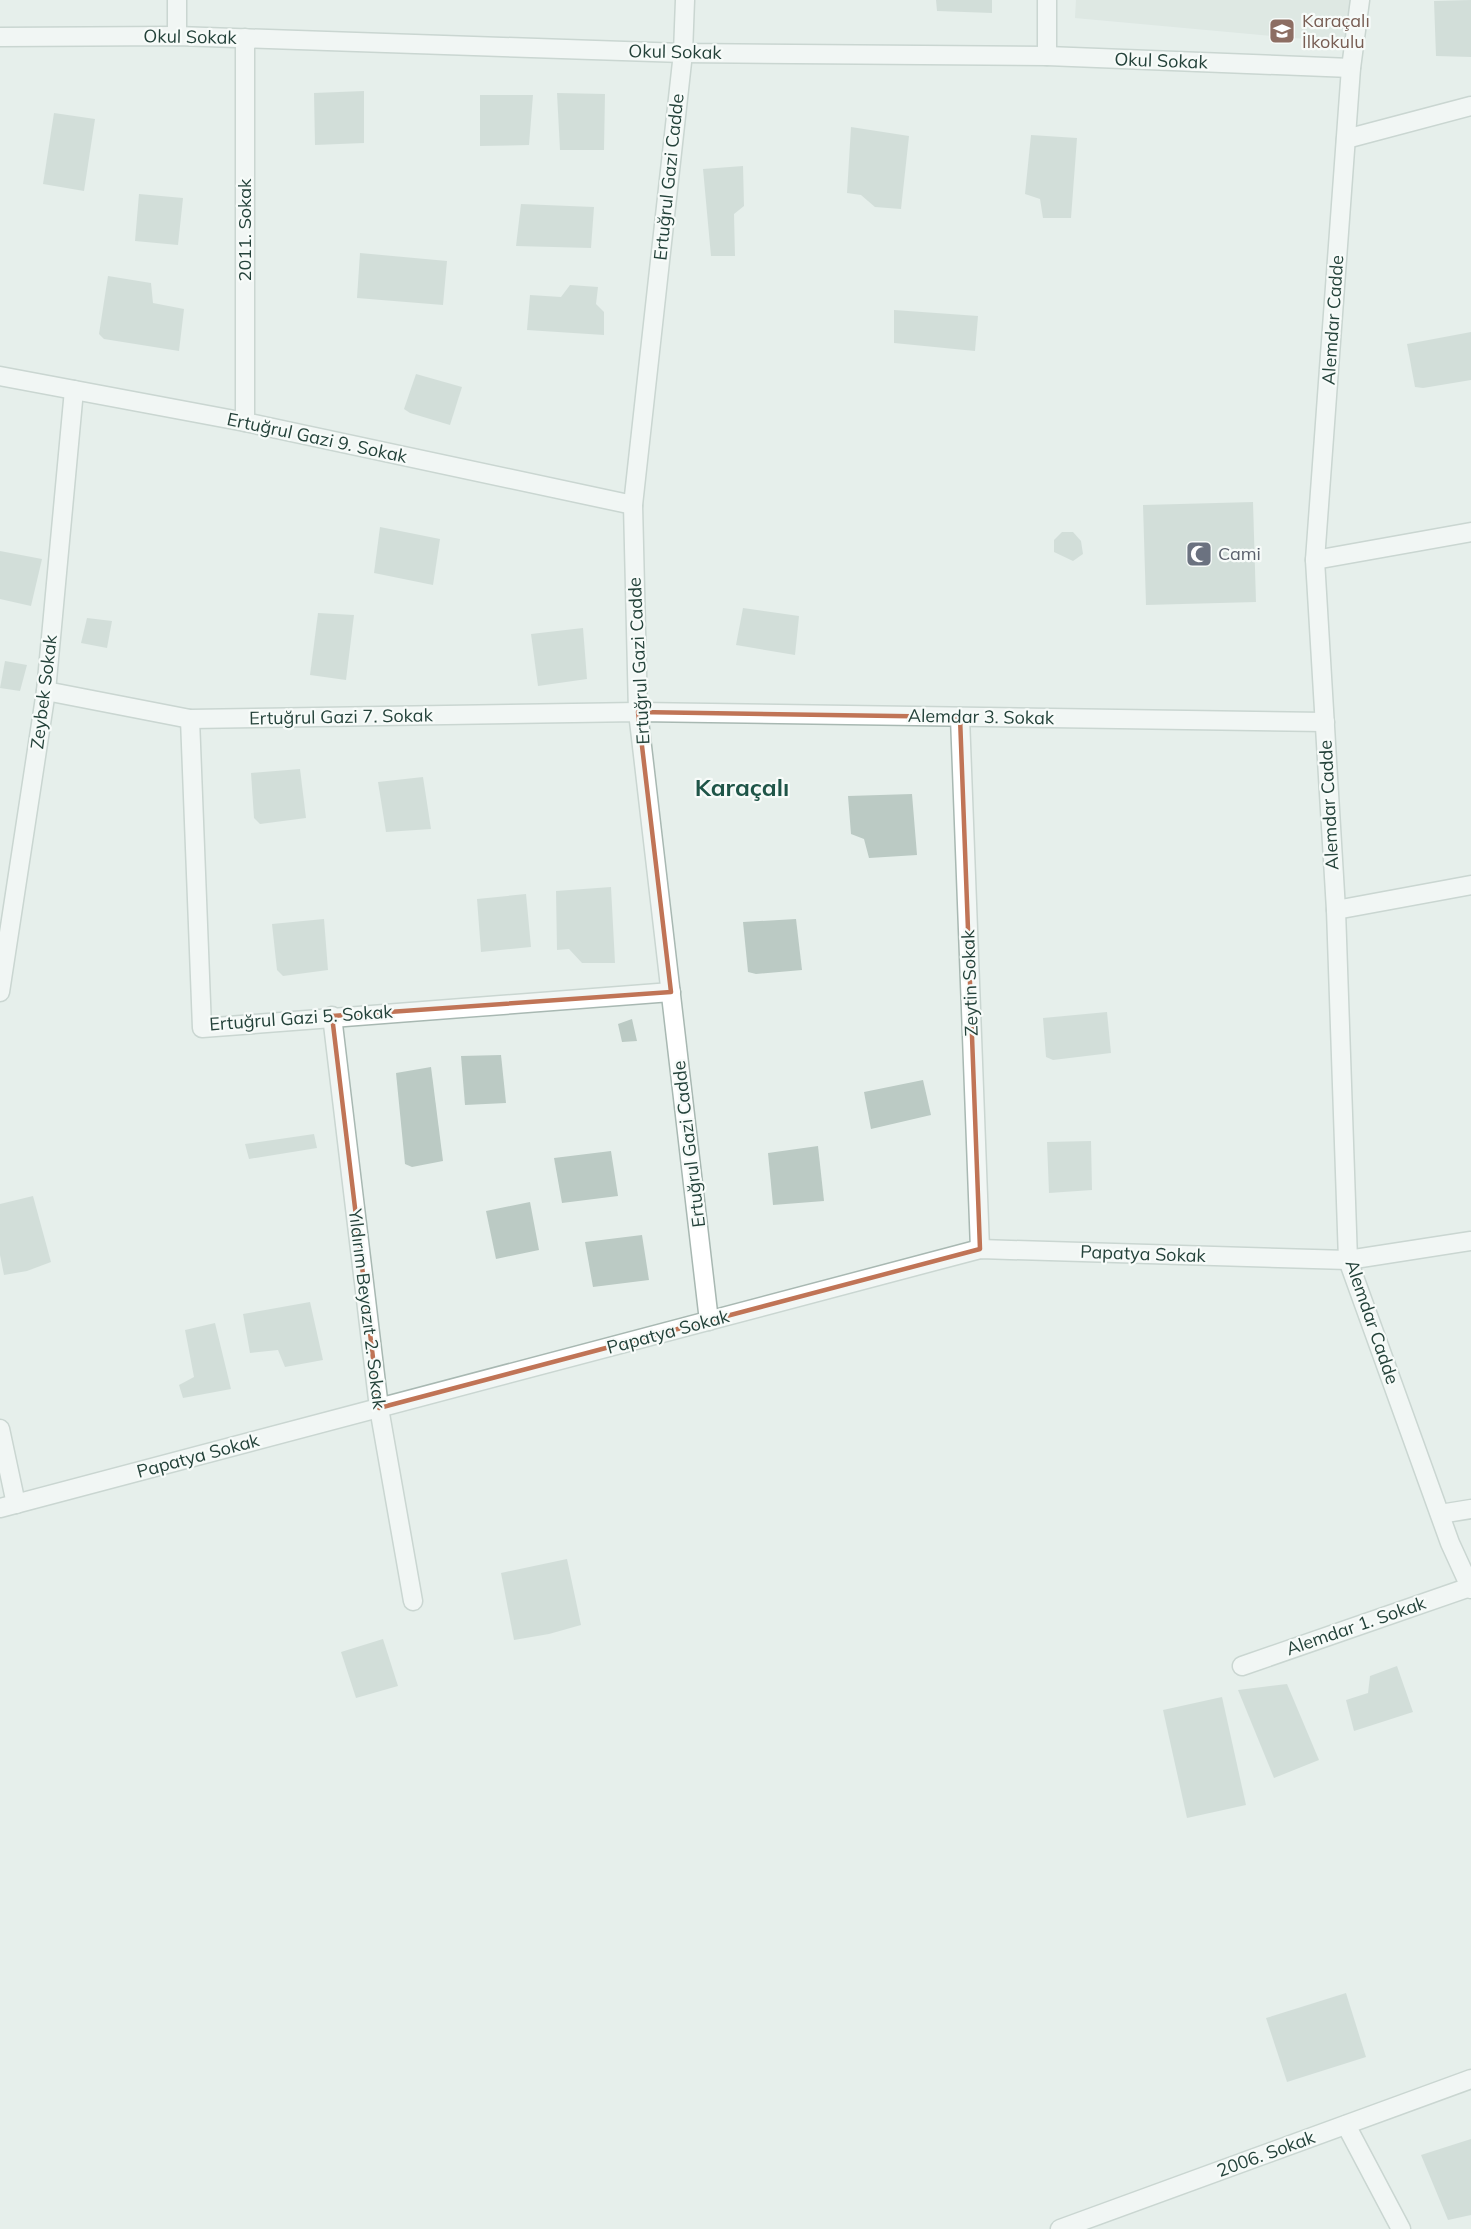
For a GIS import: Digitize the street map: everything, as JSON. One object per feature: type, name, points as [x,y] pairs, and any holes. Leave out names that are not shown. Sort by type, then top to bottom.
[{"type":"street","points":[[177,0],[177,36]]},
{"type":"street","name":"Ertuğrul Gazi Cadde","points":[[685,0],[683,53],[633,505],[638,712],[709,1321]]},
{"type":"street","points":[[1047,0],[1047,56]]},
{"type":"street","name":"Alemdar Cadde","points":[[1360,0],[1351,68],[1316,560],[1336,910],[1348,1260],[1440,1514],[1471,1588]]},
{"type":"street","name":"Okul Sokak","points":[[0,37],[177,36],[683,53],[1047,56],[1351,68]]},
{"type":"street","name":"2011. Sokak","points":[[245,38],[245,422]]},
{"type":"street","points":[[1346,139],[1471,106]]},
{"type":"street","name":"Ertuğrul Gazi 9. Sokak","points":[[0,376],[245,422],[633,505]]},
{"type":"street","name":"Zeybek Sokak","points":[[0,992],[46,691],[74,390]]},
{"type":"street","points":[[1316,560],[1471,532]]},
{"type":"street","name":"Ertuğrul Gazi 7. Sokak","points":[[46,691],[190,719],[638,712]]},
{"type":"street","name":"Alemdar 3. Sokak","points":[[638,712],[1324,722]]},
{"type":"street","name":"Zeytin Sokak","points":[[960,717],[980,1249]]},
{"type":"street","name":"Ertuğrul Gazi 5. Sokak","points":[[190,719],[202,1028],[332,1016],[671,992]]},
{"type":"street","points":[[1336,910],[1471,885]]},
{"type":"street","name":"Yıldırım Beyazıt 2. Sokak","points":[[332,1016],[379,1408],[413,1601]]},
{"type":"street","name":"Papatya Sokak","points":[[8,1506],[980,1249],[1348,1260],[1471,1240]]},
{"type":"street","points":[[0,1429],[8,1506]]},
{"type":"street","points":[[1440,1514],[1471,1509]]},
{"type":"street","name":"Alemdar 1. Sokak","points":[[1242,1665],[1471,1588]]},
{"type":"street","name":"2006. Sokak","points":[[1060,2229],[1471,2079]]},
{"type":"street","points":[[1346,2125],[1401,2229]]},
{"type":"highlighted area","points":[[638,712],[960,717],[980,1249],[379,1408],[332,1016],[671,992]]},
{"type":"shaded area","name":"Karaçalı İlkokulu","points":[[1076,0],[1354,0],[1350,43],[1075,18]]},
{"type":"building","points":[[936,0],[992,0],[992,13],[937,11]]},
{"type":"building","points":[[1471,0],[1471,57],[1436,56],[1434,1]]},
{"type":"building","points":[[364,91],[364,143],[315,145],[314,93]]},
{"type":"building","points":[[557,93],[605,94],[604,150],[560,150]]},
{"type":"building","points":[[480,95],[533,95],[529,145],[480,146]]},
{"type":"building","points":[[54,113],[95,119],[84,191],[43,184]]},
{"type":"building","points":[[851,127],[909,136],[901,209],[875,207],[861,195],[847,193]]},
{"type":"building","points":[[1031,135],[1077,138],[1071,218],[1043,218],[1040,199],[1025,194]]},
{"type":"building","points":[[743,166],[744,206],[734,214],[735,256],[711,256],[703,169]]},
{"type":"building","points":[[139,194],[183,198],[178,245],[135,241]]},
{"type":"building","points":[[521,204],[594,207],[591,248],[516,246]]},
{"type":"building","points":[[360,253],[447,261],[443,305],[357,298]]},
{"type":"building","points":[[108,276],[151,283],[153,303],[184,309],[179,351],[104,339],[99,334]]},
{"type":"building","points":[[570,285],[598,287],[596,304],[604,312],[604,335],[527,330],[530,295],[561,297]]},
{"type":"building","points":[[894,310],[978,316],[975,351],[894,343]]},
{"type":"building","points":[[1471,332],[1471,380],[1423,388],[1415,387],[1407,344]]},
{"type":"building","points":[[416,374],[462,387],[450,425],[410,413],[404,409]]},
{"type":"building","name":"Cami","points":[[1253,502],[1256,602],[1146,605],[1143,505]]},
{"type":"building","points":[[380,527],[440,539],[433,585],[374,573]]},
{"type":"building","points":[[1062,532],[1073,532],[1081,541],[1083,554],[1073,561],[1054,552],[1054,540]]},
{"type":"building","points":[[0,551],[42,559],[31,606],[0,599]]},
{"type":"building","points":[[743,608],[799,616],[795,655],[736,645]]},
{"type":"building","points":[[318,613],[354,615],[346,680],[310,675]]},
{"type":"building","points":[[87,618],[112,621],[107,648],[81,643]]},
{"type":"building","points":[[583,628],[587,679],[538,686],[531,634]]},
{"type":"building","points":[[5,661],[27,665],[20,691],[0,688]]},
{"type":"building","points":[[300,769],[306,818],[260,824],[254,818],[251,773]]},
{"type":"building","points":[[423,777],[431,829],[386,832],[378,782]]},
{"type":"building","points":[[912,794],[917,855],[869,858],[864,839],[851,834],[848,796]]},
{"type":"building","points":[[611,887],[615,963],[582,963],[569,949],[557,950],[556,891]]},
{"type":"building","points":[[526,894],[531,947],[481,952],[477,899]]},
{"type":"building","points":[[324,919],[328,970],[283,976],[277,970],[272,924]]},
{"type":"building","points":[[796,919],[802,970],[756,974],[748,972],[743,922]]},
{"type":"building","points":[[1107,1012],[1111,1053],[1053,1060],[1046,1057],[1043,1018]]},
{"type":"building","points":[[632,1019],[637,1041],[622,1042],[618,1024]]},
{"type":"building","points":[[501,1055],[506,1103],[465,1105],[461,1056]]},
{"type":"building","points":[[431,1067],[443,1161],[412,1167],[405,1164],[396,1073]]},
{"type":"building","points":[[923,1080],[931,1115],[871,1129],[864,1092]]},
{"type":"building","points":[[314,1134],[317,1148],[249,1159],[245,1144]]},
{"type":"building","points":[[1091,1141],[1092,1190],[1049,1193],[1047,1142]]},
{"type":"building","points":[[818,1146],[824,1201],[773,1205],[768,1153]]},
{"type":"building","points":[[611,1151],[618,1196],[562,1203],[554,1158]]},
{"type":"building","points":[[33,1196],[51,1262],[27,1271],[4,1275],[0,1255],[0,1204]]},
{"type":"building","points":[[530,1202],[539,1250],[496,1259],[486,1211]]},
{"type":"building","points":[[642,1235],[649,1280],[593,1287],[585,1242]]},
{"type":"building","points":[[310,1302],[323,1360],[285,1367],[278,1350],[250,1353],[243,1314]]},
{"type":"building","points":[[215,1323],[231,1389],[183,1398],[179,1385],[194,1377],[185,1330]]},
{"type":"building","points":[[567,1559],[581,1625],[514,1640],[501,1573]]},
{"type":"building","points":[[383,1639],[398,1686],[356,1698],[341,1652]]},
{"type":"building","points":[[1397,1666],[1413,1712],[1354,1731],[1346,1700],[1368,1693],[1370,1676]]},
{"type":"building","points":[[1287,1684],[1319,1760],[1274,1778],[1238,1690]]},
{"type":"building","points":[[1222,1697],[1246,1805],[1187,1818],[1163,1710]]},
{"type":"building","points":[[1346,1993],[1366,2057],[1287,2082],[1266,2018]]},
{"type":"building","points":[[1471,2139],[1471,2215],[1448,2220],[1421,2155]]},
{"type":"place","name":"Karaçalı İlkokulu","points":[[1282,31]]},
{"type":"place","name":"Cami","points":[[1199,554]]},
{"type":"district","name":"Karaçalı","points":[[742,788]]}]
